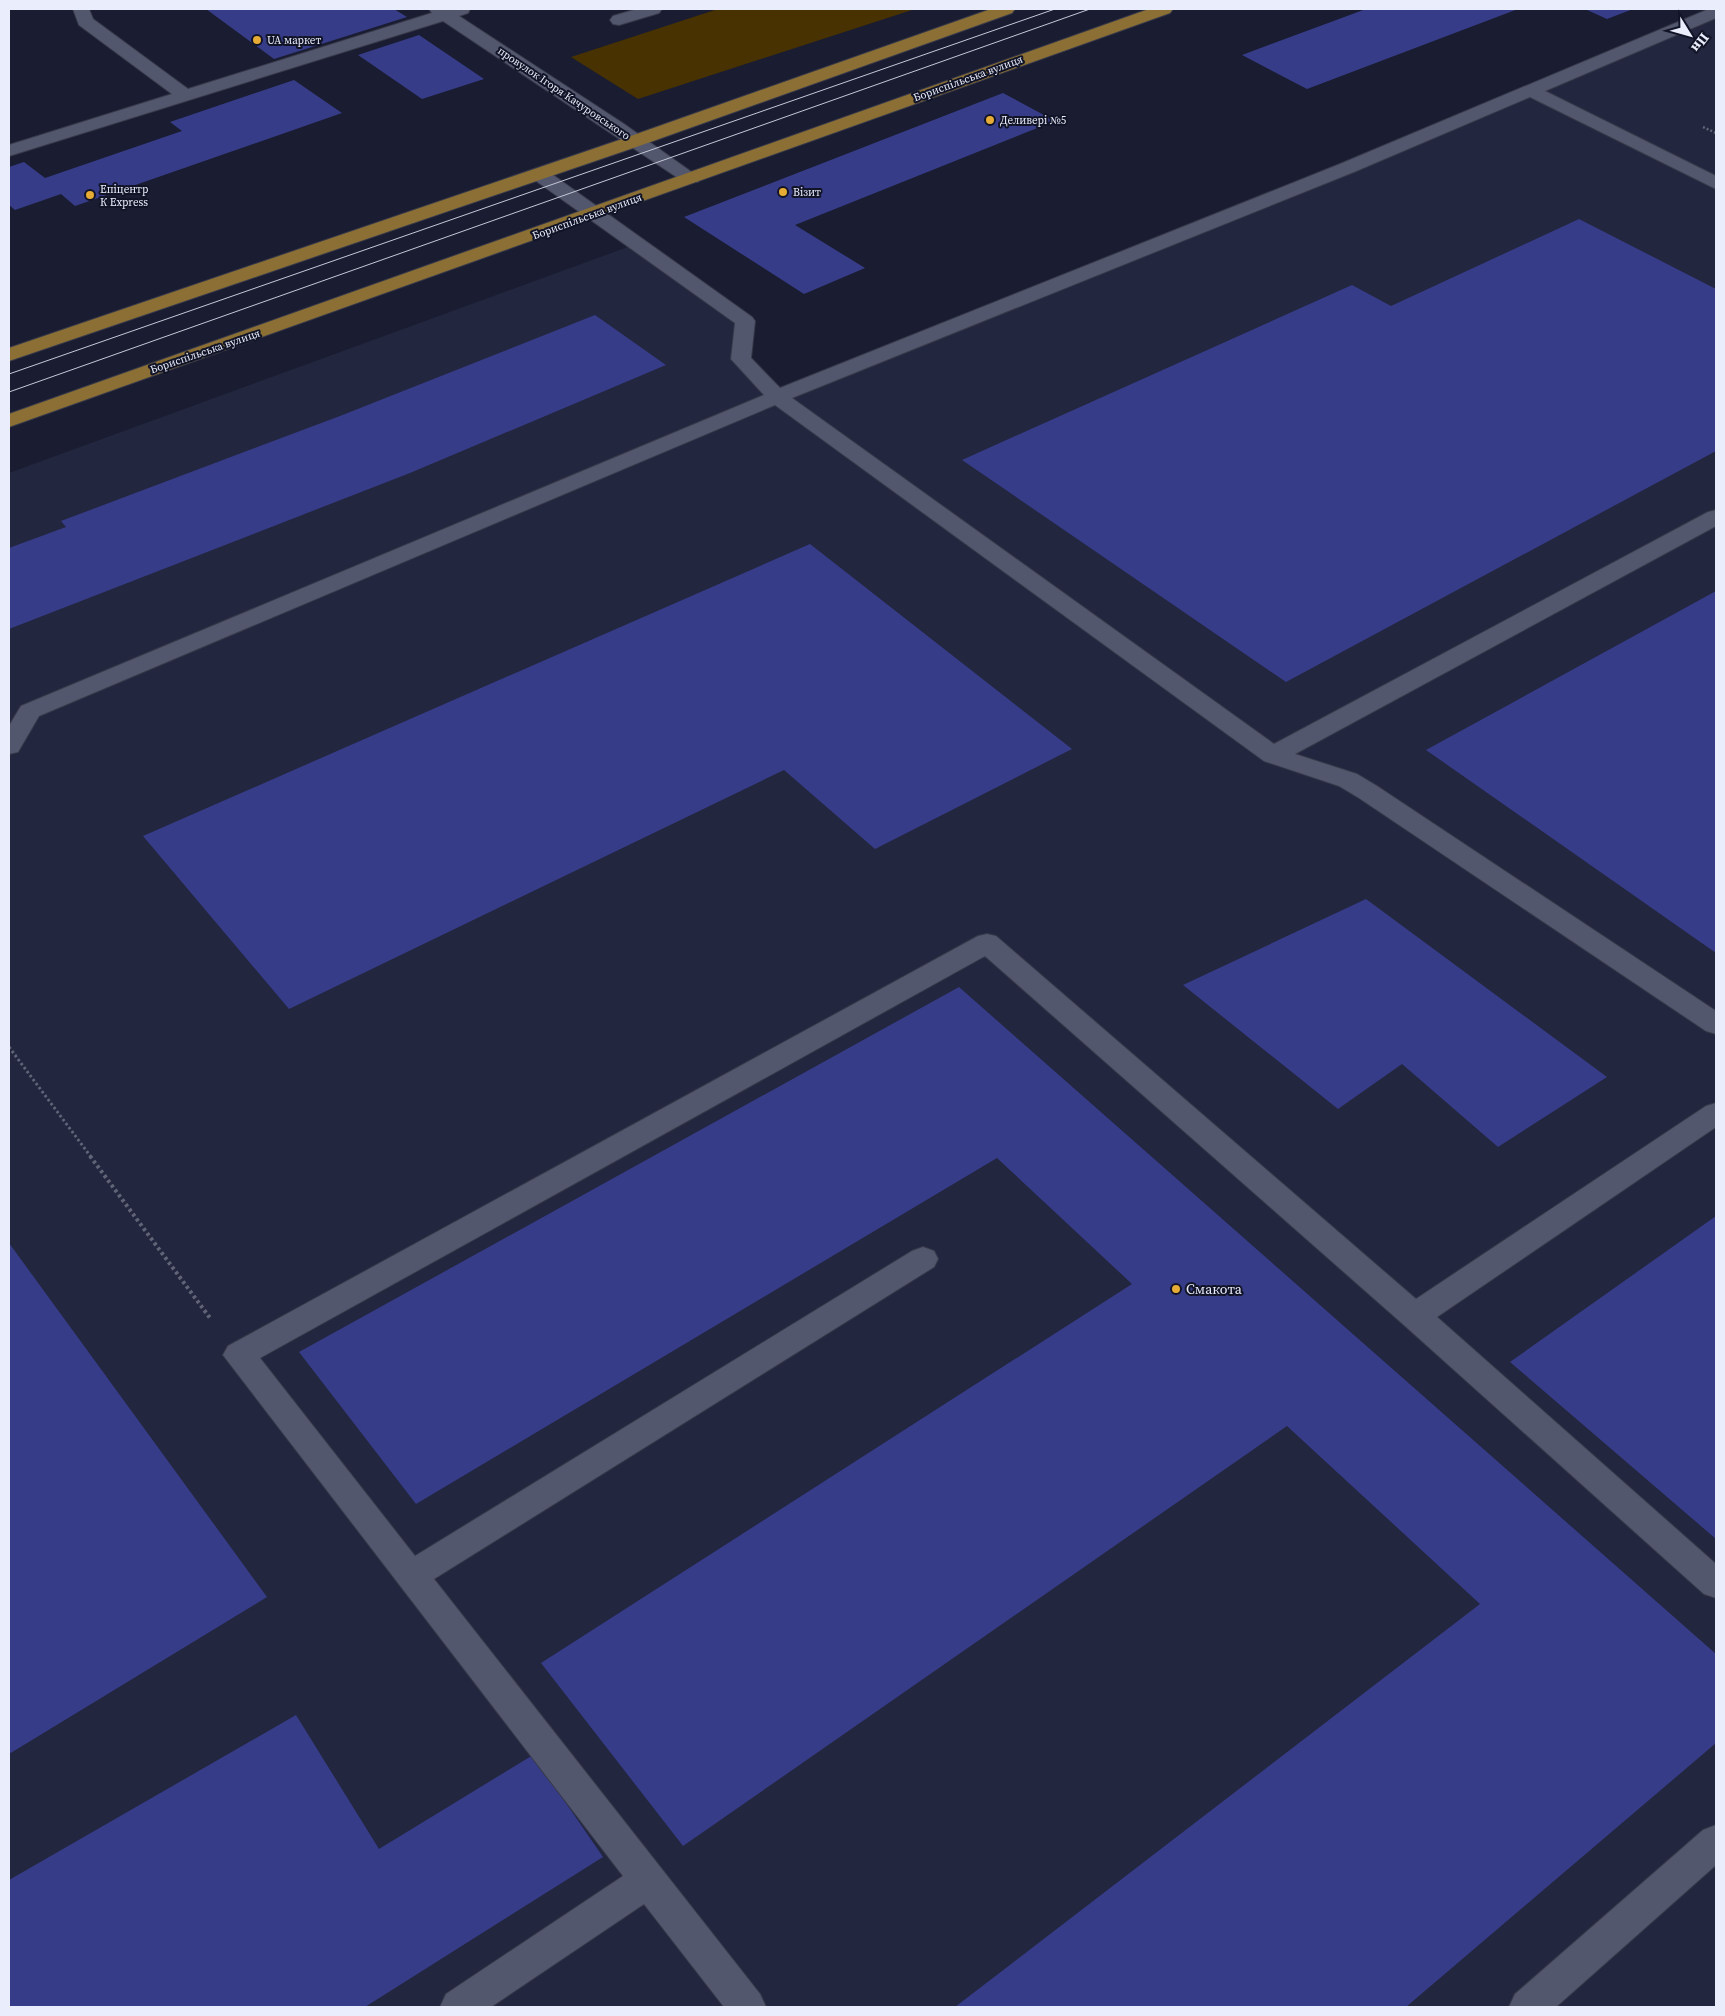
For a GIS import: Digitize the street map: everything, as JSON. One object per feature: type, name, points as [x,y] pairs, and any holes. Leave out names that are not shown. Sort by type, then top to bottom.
[{"type":"main road","points":[[9,355],[635,141],[1006,9]]},
{"type":"main road","name":"Бориспільська вулиця","points":[[9,421],[594,214],[1164,9]]},
{"type":"street","points":[[81,9],[85,21],[185,96]]},
{"type":"street","points":[[9,151],[185,96],[440,11],[462,9]]},
{"type":"street","points":[[619,20],[652,9]]},
{"type":"street","name":"провулок Ігоря Качуровського","points":[[440,11],[691,178]]},
{"type":"street","points":[[9,746],[30,711],[777,397],[1347,168],[1716,12]]},
{"type":"street","points":[[1530,90],[1716,184]]},
{"type":"street","points":[[539,174],[745,322],[741,359],[777,397],[1273,755],[1348,780],[1368,792],[1716,1024]]},
{"type":"street","points":[[1273,755],[1716,517]]},
{"type":"street","points":[[746,2007],[239,1355],[987,943],[1415,1316],[1716,1584]]},
{"type":"street","points":[[1415,1316],[1716,1113]]},
{"type":"street","points":[[411,1576],[923,1258]]},
{"type":"street","points":[[1528,2007],[1716,1842]]},
{"type":"street","points":[[459,2007],[648,1880]]},
{"type":"path","points":[[1703,128],[1716,134]]},
{"type":"path","points":[[9,1047],[239,1355]]},
{"type":"shaded area","points":[[718,9],[915,9],[638,99],[571,57]]},
{"type":"shaded area","points":[[1716,10],[1716,2007],[9,2007],[9,473],[636,244],[745,321],[741,359],[777,397],[1530,90]]},
{"type":"building","points":[[206,9],[394,9],[407,17],[274,59]]},
{"type":"building","points":[[1366,9],[1518,9],[1307,89],[1242,55]]},
{"type":"building","points":[[1585,9],[1633,9],[1607,19]]},
{"type":"building","points":[[419,35],[484,79],[422,99],[358,55]]},
{"type":"building","points":[[294,80],[342,113],[75,206],[61,194],[15,210],[9,205],[9,167],[24,162],[45,178],[182,131],[170,122]]},
{"type":"building","points":[[1003,93],[1055,121],[795,225],[865,268],[804,294],[684,217]]},
{"type":"building","points":[[1579,219],[1716,289],[1716,451],[1286,682],[962,460],[1352,285],[1391,306]]},
{"type":"building","points":[[595,315],[666,365],[410,473],[9,629],[9,548],[66,527],[61,521],[340,416]]},
{"type":"building","points":[[810,544],[1072,749],[875,849],[784,770],[289,1009],[143,836]]},
{"type":"building","points":[[1716,591],[1716,953],[1426,750]]},
{"type":"building","points":[[1366,899],[1607,1077],[1498,1147],[1402,1064],[1338,1109],[1183,985]]},
{"type":"building","points":[[959,987],[1716,1654],[1716,1743],[1406,2007],[955,2007],[1480,1604],[1287,1426],[683,1846],[541,1663],[1132,1284],[997,1158],[416,1504],[299,1352]]},
{"type":"building","points":[[1716,1216],[1716,1539],[1510,1362]]},
{"type":"building","points":[[9,1243],[267,1597],[9,1754]]},
{"type":"building","points":[[296,1715],[379,1849],[533,1755],[603,1857],[365,2007],[9,2007],[9,1880]]},
{"type":"tram line","points":[[9,374],[1055,9]]},
{"type":"tram line","points":[[9,392],[1090,9]]},
{"type":"place","name":"UA маркет","points":[[257,40]]},
{"type":"place","name":"Деливері №5","points":[[990,120]]},
{"type":"place","name":"Візит","points":[[783,192]]},
{"type":"place","name":"Епіцентр К Express","points":[[90,195]]},
{"type":"place","name":"Смакота","points":[[1176,1289]]}]
